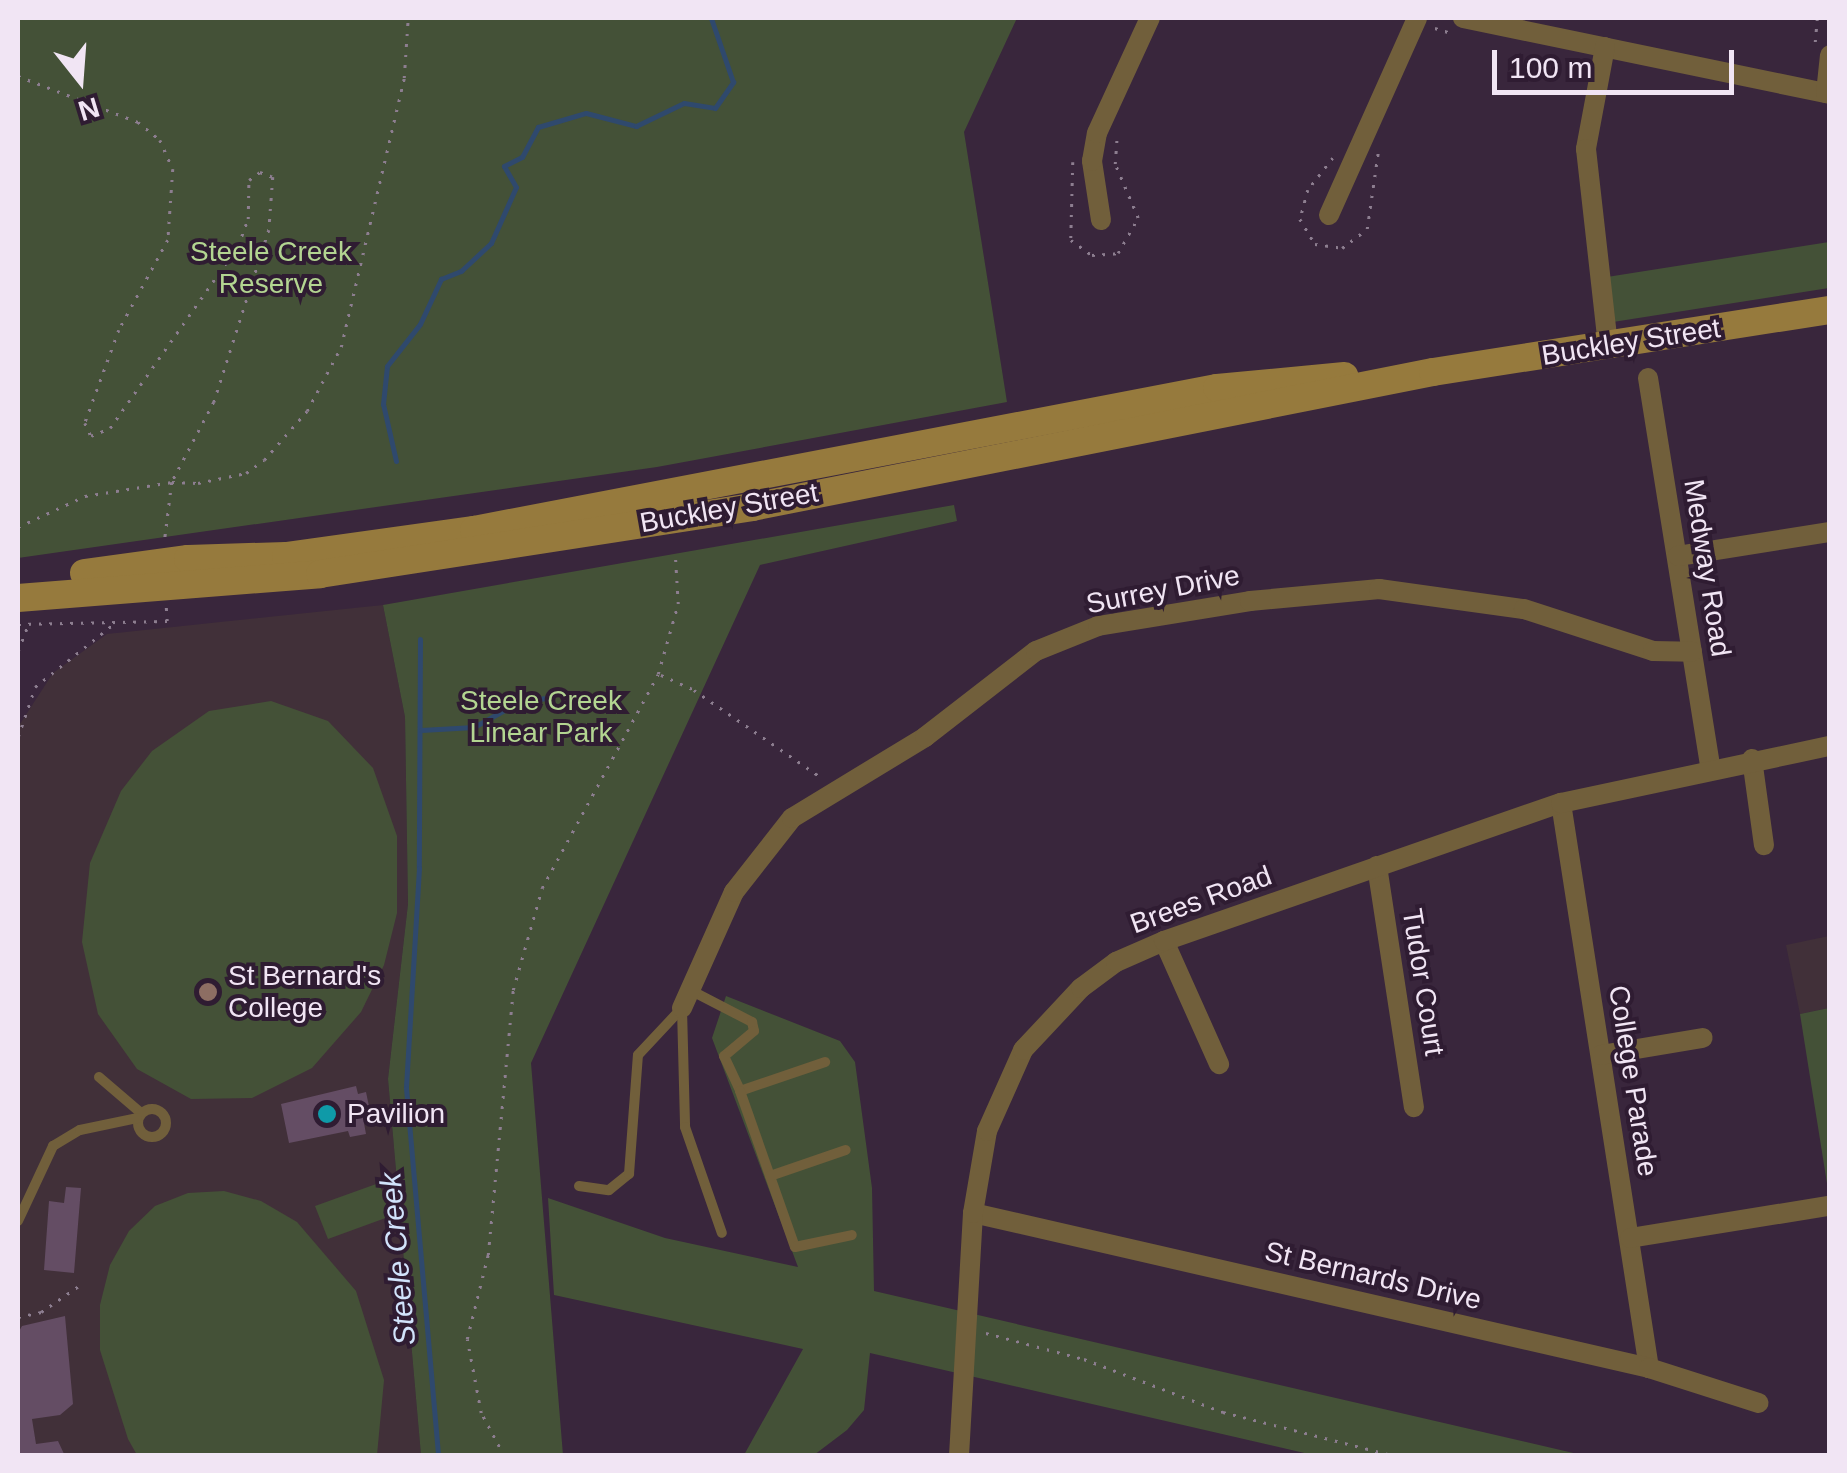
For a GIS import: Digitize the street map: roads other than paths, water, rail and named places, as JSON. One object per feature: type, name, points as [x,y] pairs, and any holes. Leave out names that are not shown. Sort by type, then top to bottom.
[{"type":"main road","name":"Buckley Street","points":[[18,598],[320,574],[752,507],[1433,372],[1830,310]]},
{"type":"main road","name":"Buckley Street","points":[[18,580],[188,559],[286,556],[474,530],[1217,388],[1433,372]]},
{"type":"street","points":[[1101,220],[1092,161],[1097,133],[1150,18]]},
{"type":"street","points":[[1329,216],[1417,18]]},
{"type":"street","points":[[1463,18],[1828,93],[1830,55]]},
{"type":"street","points":[[1605,47],[1586,149],[1608,346]]},
{"type":"street","name":"Medway Road","points":[[1648,378],[1710,767]]},
{"type":"street","points":[[1678,556],[1830,532]]},
{"type":"street","name":"Surrey Drive","points":[[685,998],[734,892],[792,818],[835,788],[926,737],[1036,651],[1098,626],[1231,604],[1379,589],[1524,609],[1653,652],[1692,652]]},
{"type":"street","name":"Brees Road","points":[[959,1456],[962,1329],[972,1213],[987,1132],[1023,1050],[1081,988],[1164,941],[1561,803],[1710,767],[1830,746]]},
{"type":"street","points":[[1752,760],[1764,845]]},
{"type":"street","name":"College Parade","points":[[1561,803],[1649,1368]]},
{"type":"street","name":"Tudor Court","points":[[1377,866],[1414,1107]]},
{"type":"street","points":[[1164,941],[1219,1064]]},
{"type":"street","points":[[1601,1055],[1703,1038]]},
{"type":"street","points":[[1630,1238],[1828,1206]]},
{"type":"street","name":"St Bernards Drive","points":[[972,1213],[1649,1368],[1759,1403]]},
{"type":"lane","points":[[685,998],[752,1022],[754,1031],[724,1056],[795,1246],[852,1235]]},
{"type":"lane","points":[[579,1186],[608,1190],[628,1174],[638,1055],[685,998]]},
{"type":"lane","points":[[685,998],[685,1127],[722,1233]]},
{"type":"lane","points":[[740,1091],[825,1062]]},
{"type":"lane","points":[[18,1221],[53,1146],[80,1130],[140,1120],[98,1077]]},
{"type":"lane","points":[[770,1176],[846,1150]]},
{"type":"waterway","name":"Steele Creek","points":[[396,461],[383,404],[387,366],[420,324],[441,279],[461,271],[491,243],[516,187],[504,166],[522,157],[538,127],[586,113],[636,126],[684,103],[715,108],[733,82],[711,18]]},
{"type":"waterway","name":"Steele Creek","points":[[420,639],[419,868],[406,1088],[438,1456]]},
{"type":"waterway","points":[[421,730],[474,727],[517,703],[544,698]]},
{"type":"place","name":"St Bernard's College","points":[[208,992]]},
{"type":"place","name":"Pavilion","points":[[327,1114]]},
{"type":"park label","name":"Steele Creek Reserve","points":[[271,268]]},
{"type":"park label","name":"Steele Creek Linear Park","points":[[541,717]]}]
